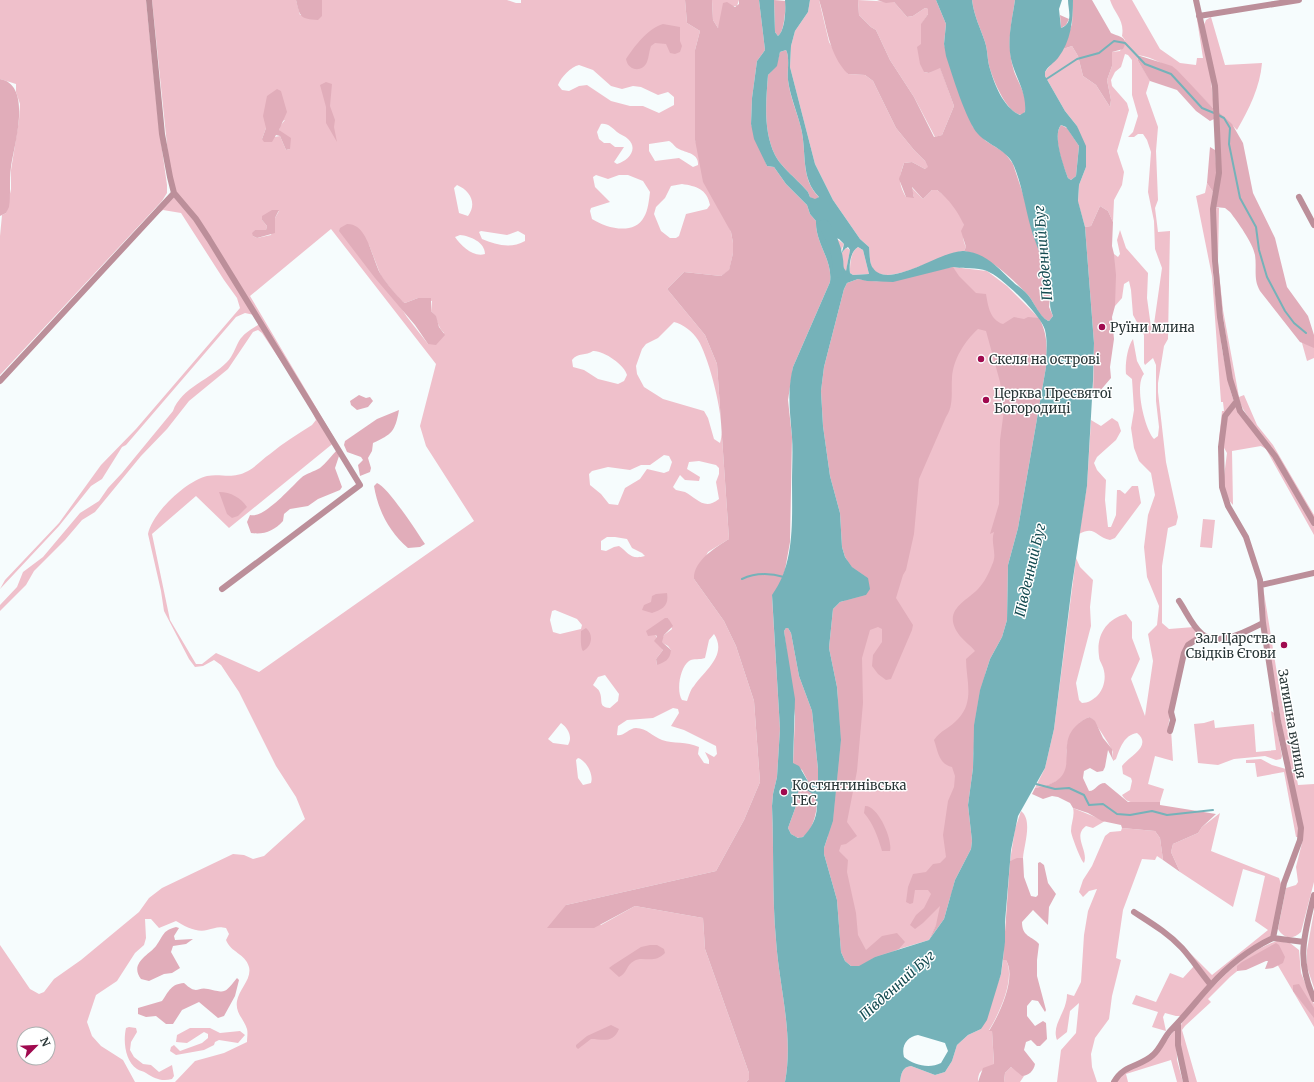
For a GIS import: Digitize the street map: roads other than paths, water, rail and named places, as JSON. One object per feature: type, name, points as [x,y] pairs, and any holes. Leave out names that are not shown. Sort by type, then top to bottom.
[{"type":"street","points":[[149,0],[162,134],[174,193],[196,219],[360,485],[222,589]]},
{"type":"street","points":[[1196,0],[1214,77],[1218,178],[1213,216],[1216,284],[1228,369],[1236,402],[1247,421],[1275,456],[1314,523]]},
{"type":"street","points":[[1199,16],[1299,0]]},
{"type":"street","points":[[0,381],[174,193]]},
{"type":"street","points":[[1299,197],[1314,225]]},
{"type":"street","name":"Затишна вулиця","points":[[1236,402],[1225,416],[1221,447],[1222,487],[1228,506],[1246,538],[1261,585],[1263,623],[1278,721],[1302,828],[1300,840],[1284,883],[1273,938]]},
{"type":"street","points":[[1261,585],[1314,573]]},
{"type":"street","points":[[1180,601],[1203,634],[1210,638],[1223,638],[1246,632],[1263,623]]},
{"type":"street","points":[[1170,731],[1172,720],[1171,712],[1184,653],[1188,646],[1203,634]]},
{"type":"street","points":[[1314,895],[1302,955],[1304,972],[1314,999]]},
{"type":"street","points":[[1134,912],[1156,925],[1173,940],[1183,950],[1210,985]]},
{"type":"street","points":[[1114,1082],[1123,1071],[1143,1062],[1155,1053],[1170,1030],[1178,1025],[1210,985],[1243,957],[1273,938],[1304,942]]},
{"type":"street","points":[[1178,1025],[1180,1056],[1186,1082]]},
{"type":"water","name":"Південний Буг","points":[[759,0],[774,0],[775,32],[778,36],[784,25],[785,0],[810,0],[808,12],[795,31],[791,46],[790,67],[815,164],[833,200],[860,239],[869,247],[870,261],[873,268],[880,274],[891,275],[903,272],[955,252],[972,252],[985,258],[996,266],[1026,293],[1040,314],[1049,321],[1053,316],[1050,306],[1052,288],[1033,235],[1017,174],[1014,166],[1007,156],[982,138],[973,128],[960,97],[946,56],[944,44],[946,24],[936,0],[972,0],[986,45],[989,66],[995,82],[1005,102],[1014,112],[1020,115],[1025,112],[1023,91],[1013,66],[1010,52],[1010,30],[1015,0],[1062,0],[1059,9],[1061,28],[1068,23],[1069,20],[1068,0],[1073,0],[1072,23],[1066,45],[1058,58],[1046,70],[1045,76],[1065,111],[1077,126],[1086,146],[1086,167],[1079,185],[1078,201],[1085,227],[1094,343],[1087,486],[1072,585],[1054,729],[1045,768],[1018,816],[1011,850],[1005,922],[1005,942],[1001,974],[987,1020],[981,1029],[968,1035],[957,1045],[952,1061],[945,1072],[935,1075],[911,1066],[902,1071],[900,1082],[785,1082],[788,1046],[778,957],[774,890],[772,806],[777,777],[780,729],[772,595],[785,570],[791,542],[791,376],[793,367],[830,282],[830,274],[827,259],[818,237],[816,221],[810,214],[807,205],[786,184],[774,167],[767,166],[754,139],[751,124],[752,98],[757,61],[765,50]],"holes":[[[786,50],[788,57],[789,86],[803,137],[805,164],[809,182],[819,197],[815,199],[810,197],[808,192],[781,164],[775,155],[769,136],[766,116],[768,75],[777,66],[780,52]],[[1061,125],[1066,127],[1079,146],[1076,176],[1071,180],[1068,178],[1062,159],[1058,143]],[[832,237],[839,239],[844,244],[841,254],[848,247],[850,250],[846,271],[842,265],[841,256],[840,260],[834,252],[831,240]],[[858,247],[863,250],[869,274],[853,275],[850,273],[850,263],[853,252]],[[953,267],[979,269],[994,275],[1011,288],[1029,306],[1042,323],[1045,330],[1047,348],[1046,367],[1018,528],[1008,565],[1007,620],[1002,637],[990,659],[980,690],[974,725],[973,768],[968,805],[972,841],[971,849],[955,880],[944,919],[929,940],[875,957],[859,966],[851,966],[845,961],[841,952],[837,900],[824,854],[824,848],[833,821],[841,740],[837,687],[829,648],[833,609],[840,602],[866,595],[870,589],[868,578],[852,567],[845,557],[842,547],[840,513],[830,476],[823,426],[821,391],[824,367],[844,289],[847,283],[858,279],[867,281],[893,282]],[[786,628],[788,628],[791,633],[799,676],[812,711],[818,769],[818,780],[813,785],[810,785],[799,766],[793,763],[795,699],[784,631]],[[801,786],[814,795],[817,806],[815,818],[807,833],[803,837],[798,838],[791,834],[788,828],[796,806],[799,787]],[[918,1035],[945,1043],[948,1051],[941,1063],[932,1066],[912,1062],[904,1057],[903,1053],[906,1042]]]},
{"type":"waterway","points":[[1045,80],[1077,59],[1099,53],[1114,41],[1125,43],[1145,64],[1171,74],[1202,108],[1214,113]]},
{"type":"waterway","points":[[1218,115],[1224,118],[1230,128],[1229,144],[1240,198],[1256,227],[1259,250],[1267,277],[1285,311],[1294,323],[1306,333]]},
{"type":"waterway","points":[[824,225],[835,248],[838,260],[838,272]]},
{"type":"waterway","points":[[742,579],[763,574],[784,577]]},
{"type":"waterway","points":[[1036,784],[1055,789],[1069,788],[1084,795],[1089,805],[1103,804],[1117,814],[1130,815],[1152,811],[1167,815],[1213,810]]},
{"type":"place","name":"Руїни млина","points":[[1102,327]]},
{"type":"place","name":"Скеля на острові","points":[[981,359]]},
{"type":"place","name":"Церква Пресвятої Богородиці","points":[[986,400]]},
{"type":"place","name":"Зал Царства Свідків Єгови","points":[[1284,645]]},
{"type":"place","name":"Костянтинівська ГЕС","points":[[784,792]]}]
